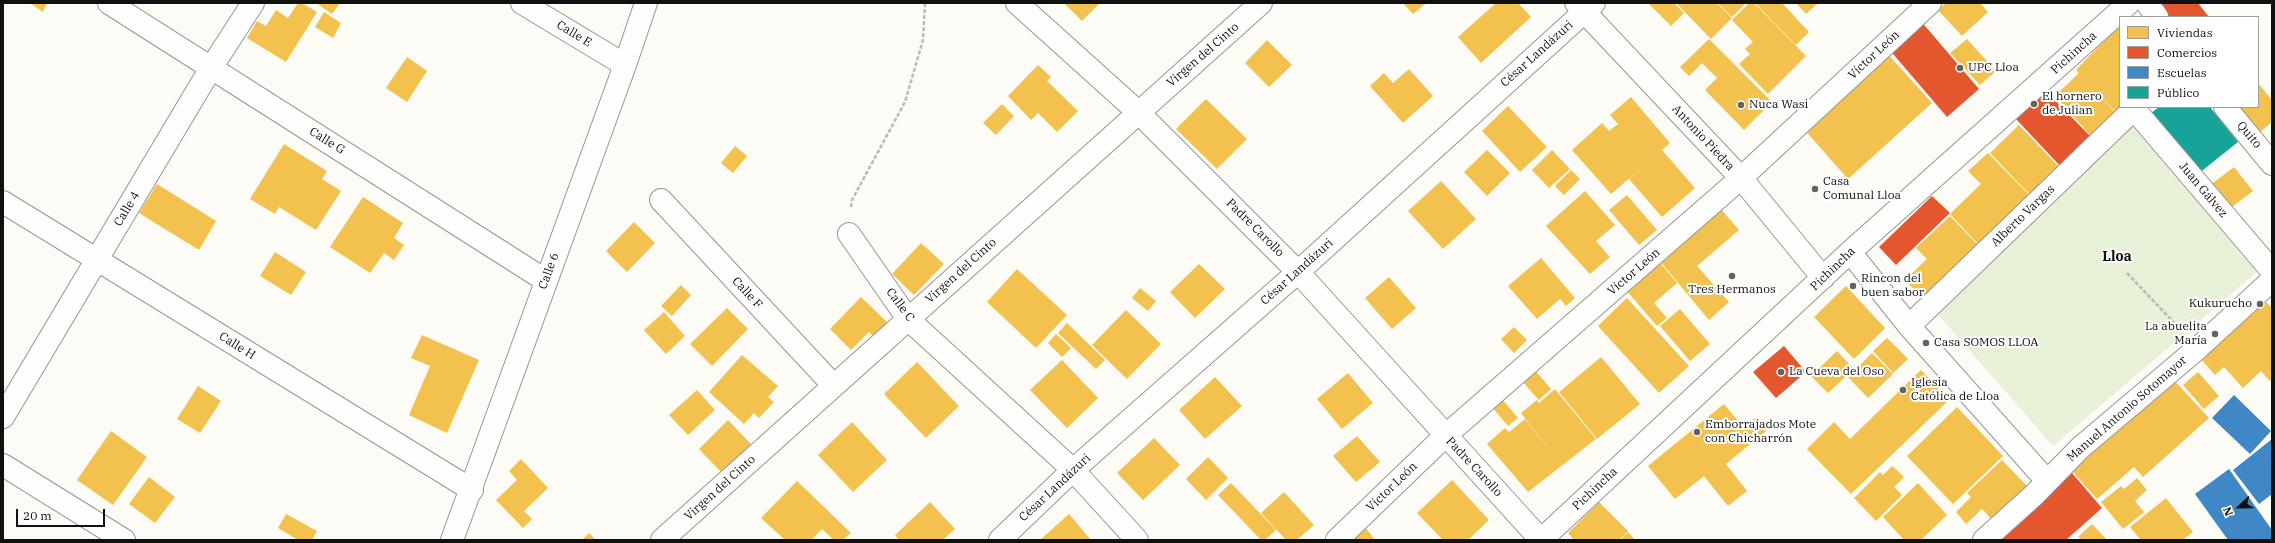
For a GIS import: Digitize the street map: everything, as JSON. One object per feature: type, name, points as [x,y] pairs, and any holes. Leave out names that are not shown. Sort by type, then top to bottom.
[{"type":"street","name":"Calle G","points":[[109,3],[546,280]]},
{"type":"street","name":"Calle 4","points":[[3,417],[211,68],[253,3]]},
{"type":"street","name":"Calle E","points":[[522,3],[626,65]]},
{"type":"street","name":"Calle 6","points":[[452,540],[472,490],[546,280],[626,65],[646,3]]},
{"type":"street","name":"Padre Carollo","points":[[1018,3],[1138,112],[1298,272],[1445,436],[1541,540]]},
{"type":"street","name":"Virgen del Cinto","points":[[662,540],[1261,3]]},
{"type":"street","name":"Víctor León","points":[[1337,540],[1445,436],[1741,178],[1930,3]]},
{"type":"street","name":"Pichincha","points":[[1541,540],[1850,252],[2129,3]]},
{"type":"street","points":[[2147,3],[2156,16]]},
{"type":"street","name":"Antonio Piedra","points":[[1585,6],[1741,178],[1823,278]]},
{"type":"street","name":"César Landázuri","points":[[1000,540],[1073,470],[1298,272],[1585,6]]},
{"type":"street","name":"Juan Gálvez","points":[[2135,108],[2272,271]]},
{"type":"street","name":"Alberto Vargas","points":[[1909,326],[2135,108]]},
{"type":"street","name":"Quito","points":[[2226,108],[2272,164]]},
{"type":"street","name":"Calle F","points":[[661,200],[834,386]]},
{"type":"street","name":"Calle H","points":[[3,202],[472,490]]},
{"type":"street","name":"Calle C","points":[[849,234],[908,319],[1073,470],[1137,540]]},
{"type":"street","points":[[1850,252],[1909,326],[2047,481]]},
{"type":"street","name":"Manuel Antonio Sotomayor","points":[[1984,540],[2080,448],[2198,348],[2272,280]]},
{"type":"street","points":[[3,465],[124,540]]},
{"type":"path","points":[[849,234],[852,200],[905,102],[923,40],[925,3]]},
{"type":"path","points":[[2127,273],[2198,348]]},
{"type":"green space","points":[[2133,117],[2258,271],[2053,446],[1936,312]]},
{"type":"building: Viviendas","points":[[30,3],[47,3],[43,12]]},
{"type":"building: Viviendas","points":[[298,3],[302,3],[317,12],[286,62],[247,38],[257,21],[266,26],[276,10],[288,18]]},
{"type":"building: Viviendas","points":[[316,3],[340,3],[332,14]]},
{"type":"building: Viviendas","points":[[1064,3],[1100,3],[1082,21]]},
{"type":"building: Viviendas","points":[[1403,3],[1426,3],[1413,14]]},
{"type":"building: Viviendas","points":[[1496,3],[1518,3],[1531,17],[1481,63],[1458,37]]},
{"type":"building: Viviendas","points":[[1648,3],[1674,3],[1684,13],[1671,26]]},
{"type":"building: Viviendas","points":[[1676,3],[1717,3],[1732,18],[1711,39]]},
{"type":"building: Viviendas","points":[[1718,3],[1746,3],[1732,17]]},
{"type":"building: Viviendas","points":[[1749,3],[1754,3],[1806,56],[1768,94],[1739,64],[1750,54],[1745,49],[1753,42],[1732,20]]},
{"type":"building: Viviendas","points":[[1755,3],[1782,3],[1809,32],[1796,45]]},
{"type":"building: Viviendas","points":[[1796,3],[1818,3],[1806,14]]},
{"type":"building: Viviendas","points":[[1946,3],[1980,3],[1988,12],[1962,36],[1938,10]]},
{"type":"building: Viviendas","points":[[324,12],[341,23],[333,38],[315,27]]},
{"type":"building: Viviendas","points":[[2119,25],[2119,108],[2115,111],[2094,90],[2117,114],[2092,137],[2055,96],[2079,73],[2076,70]]},
{"type":"building: Viviendas","points":[[1709,39],[1772,102],[1744,130],[1705,90],[1717,78],[1702,63],[1689,76],[1680,67]]},
{"type":"building: Viviendas","points":[[1967,39],[1996,71],[1980,85],[1950,53]]},
{"type":"building: Viviendas","points":[[1267,40],[1292,65],[1269,87],[1245,63]]},
{"type":"building: Viviendas","points":[[1886,52],[1932,103],[1848,179],[1803,128]]},
{"type":"building: Viviendas","points":[[407,57],[427,71],[407,102],[386,88]]},
{"type":"building: Viviendas","points":[[1038,65],[1051,77],[1047,81],[1078,111],[1057,132],[1038,113],[1031,120],[1008,96]]},
{"type":"building: Viviendas","points":[[1409,69],[1433,96],[1403,123],[1370,86],[1384,73],[1393,83]]},
{"type":"building: Viviendas","points":[[2259,84],[2272,100],[2272,122],[2259,133],[2240,108],[2259,108]]},
{"type":"building: Viviendas","points":[[1631,97],[1670,143],[1662,150],[1695,188],[1662,217],[1629,179],[1652,159],[1611,194],[1572,150],[1602,123],[1609,131],[1618,124],[1610,115]]},
{"type":"building: Viviendas","points":[[1206,99],[1247,139],[1217,169],[1176,129]]},
{"type":"building: Viviendas","points":[[1002,104],[1014,116],[996,135],[983,123]]},
{"type":"building: Viviendas","points":[[1508,106],[1547,147],[1520,172],[1482,131]]},
{"type":"building: Viviendas","points":[[2019,125],[2060,168],[2031,196],[1990,153]]},
{"type":"building: Viviendas","points":[[284,144],[327,171],[322,179],[341,191],[316,230],[279,207],[275,214],[250,199]]},
{"type":"building: Viviendas","points":[[735,146],[747,156],[733,173],[721,163]]},
{"type":"building: Viviendas","points":[[1487,150],[1510,173],[1487,196],[1464,172]]},
{"type":"building: Viviendas","points":[[1552,150],[1570,169],[1549,188],[1532,170]]},
{"type":"building: Viviendas","points":[[1988,153],[2030,196],[1979,245],[1950,214],[1981,184],[1968,171]]},
{"type":"building: Viviendas","points":[[2234,167],[2253,191],[2228,210],[2209,186]]},
{"type":"building: Viviendas","points":[[1571,170],[1580,179],[1564,195],[1555,186]]},
{"type":"building: Viviendas","points":[[1441,181],[1476,219],[1443,249],[1408,211]]},
{"type":"building: Viviendas","points":[[157,184],[216,221],[199,250],[139,213]]},
{"type":"building: Viviendas","points":[[1585,191],[1615,225],[1596,241],[1610,257],[1590,274],[1546,226]]},
{"type":"building: Viviendas","points":[[1627,195],[1657,230],[1639,245],[1609,210]]},
{"type":"building: Viviendas","points":[[363,197],[403,223],[394,238],[404,245],[394,260],[384,253],[370,273],[330,247]]},
{"type":"building: Viviendas","points":[[1720,208],[1739,230],[1697,266],[1729,302],[1709,320],[1659,260]]},
{"type":"building: Viviendas","points":[[1950,216],[1979,246],[1924,300],[1905,280],[1927,259],[1916,248]]},
{"type":"building: Viviendas","points":[[634,222],[655,243],[627,272],[606,251]]},
{"type":"building: Viviendas","points":[[921,243],[944,264],[914,295],[892,274]]},
{"type":"building: Viviendas","points":[[275,252],[306,272],[291,295],[260,276]]},
{"type":"building: Viviendas","points":[[1541,258],[1575,298],[1566,306],[1560,299],[1537,319],[1508,286]]},
{"type":"building: Viviendas","points":[[1658,260],[1677,283],[1654,303],[1667,318],[1657,326],[1625,289]]},
{"type":"building: Viviendas","points":[[1199,264],[1225,289],[1195,318],[1170,292]]},
{"type":"building: Viviendas","points":[[1017,269],[1067,315],[1036,348],[987,302]]},
{"type":"building: Viviendas","points":[[1389,277],[1416,308],[1392,329],[1365,298]]},
{"type":"building: Viviendas","points":[[681,285],[691,295],[672,316],[661,306]]},
{"type":"building: Viviendas","points":[[1846,286],[1885,328],[1854,359],[1814,317]]},
{"type":"building: Viviendas","points":[[1140,288],[1156,301],[1148,311],[1132,298]]},
{"type":"building: Viviendas","points":[[861,297],[890,325],[876,339],[869,332],[851,350],[830,329]]},
{"type":"building: Viviendas","points":[[1627,298],[1689,366],[1659,393],[1598,326]]},
{"type":"building: Viviendas","points":[[2263,299],[2272,308],[2272,379],[2270,381],[2261,371],[2243,388],[2224,367],[2215,375],[2200,358]]},
{"type":"building: Viviendas","points":[[727,308],[748,329],[712,366],[690,344]]},
{"type":"building: Viviendas","points":[[1680,309],[1710,344],[1690,361],[1660,326]]},
{"type":"building: Viviendas","points":[[1126,310],[1161,344],[1127,379],[1092,345]]},
{"type":"building: Viviendas","points":[[664,312],[685,336],[666,354],[644,330]]},
{"type":"building: Viviendas","points":[[1067,323],[1105,360],[1096,369],[1058,333]]},
{"type":"building: Viviendas","points":[[1514,327],[1527,340],[1514,353],[1501,339]]},
{"type":"building: Viviendas","points":[[1056,334],[1071,348],[1062,357],[1048,343]]},
{"type":"building: Viviendas","points":[[422,335],[479,360],[447,433],[409,415],[430,366],[411,358]]},
{"type":"building: Viviendas","points":[[1887,338],[1908,359],[1893,373],[1873,351]]},
{"type":"building: Viviendas","points":[[1837,351],[1854,369],[1828,393],[1811,376]]},
{"type":"building: Viviendas","points":[[1872,353],[1893,374],[1868,398],[1848,377]]},
{"type":"building: Viviendas","points":[[742,355],[778,386],[768,397],[774,402],[759,418],[754,413],[744,424],[709,392]]},
{"type":"building: Viviendas","points":[[1601,357],[1640,404],[1597,439],[1559,392]]},
{"type":"building: Viviendas","points":[[1062,360],[1098,398],[1067,428],[1030,390]]},
{"type":"building: Viviendas","points":[[917,362],[959,406],[926,438],[884,394]]},
{"type":"building: Viviendas","points":[[1534,369],[1551,389],[1539,400],[1521,380]]},
{"type":"building: Viviendas","points":[[1921,370],[1949,400],[1851,494],[1807,449],[1834,422],[1850,439]]},
{"type":"building: Viviendas","points":[[2198,372],[2219,396],[2204,409],[2183,385]]},
{"type":"building: Viviendas","points":[[1348,373],[1373,403],[1342,429],[1317,399]]},
{"type":"building: Viviendas","points":[[1215,377],[1242,406],[1205,439],[1179,410]]},
{"type":"building: Viviendas","points":[[2174,380],[2209,418],[2143,477],[2134,467],[2097,499],[2072,471]]},
{"type":"building: Viviendas","points":[[198,386],[221,401],[200,433],[177,419]]},
{"type":"building: Viviendas","points":[[1555,389],[1596,439],[1528,492],[1487,444],[1505,428],[1509,432],[1525,419],[1552,453],[1521,413],[1537,400],[1539,403]]},
{"type":"building: Viviendas","points":[[697,390],[715,410],[688,435],[669,415]]},
{"type":"building: Viviendas","points":[[1502,399],[1518,418],[1508,426],[1492,407]]},
{"type":"building: Viviendas","points":[[1724,404],[1743,427],[1755,418],[1766,431],[1726,464],[1747,491],[1728,506],[1704,476],[1675,499],[1648,466]]},
{"type":"building: Viviendas","points":[[1957,407],[2003,456],[1953,504],[1907,456]]},
{"type":"building: Viviendas","points":[[728,420],[751,444],[722,473],[699,449]]},
{"type":"building: Viviendas","points":[[852,422],[887,460],[853,492],[818,455]]},
{"type":"building: Viviendas","points":[[111,431],[147,457],[113,505],[77,480]]},
{"type":"building: Viviendas","points":[[1357,436],[1380,462],[1356,482],[1333,456]]},
{"type":"building: Viviendas","points":[[1154,438],[1180,465],[1143,500],[1117,473]]},
{"type":"building: Viviendas","points":[[1208,457],[1228,478],[1206,500],[1186,479]]},
{"type":"building: Viviendas","points":[[521,459],[548,488],[524,511],[532,519],[523,528],[496,500],[517,480],[509,471]]},
{"type":"building: Viviendas","points":[[2002,460],[2030,489],[1995,523],[1982,509],[1966,524],[1956,512],[1971,497],[1967,493]]},
{"type":"building: Viviendas","points":[[1892,466],[1904,477],[1894,487],[1902,495],[1876,521],[1854,498],[1880,472],[1883,475]]},
{"type":"building: Viviendas","points":[[149,477],[175,497],[155,523],[129,504]]},
{"type":"building: Viviendas","points":[[2137,478],[2147,490],[2135,501],[2144,512],[2123,529],[2101,502],[2121,486],[2124,489]]},
{"type":"building: Viviendas","points":[[1452,480],[1489,520],[1468,540],[1443,540],[1417,513]]},
{"type":"building: Viviendas","points":[[797,481],[851,533],[843,540],[834,540],[822,529],[811,540],[785,540],[761,518]]},
{"type":"building: Viviendas","points":[[1231,483],[1276,530],[1265,540],[1261,540],[1218,495]]},
{"type":"building: Viviendas","points":[[1918,483],[1947,515],[1921,540],[1904,540],[1883,517]]},
{"type":"building: Viviendas","points":[[1284,492],[1314,525],[1297,540],[1286,540],[1261,513]]},
{"type":"building: Viviendas","points":[[2166,498],[2193,532],[2183,540],[2141,540],[2130,527]]},
{"type":"building: Viviendas","points":[[930,502],[955,529],[943,540],[899,540],[895,535]]},
{"type":"building: Viviendas","points":[[1599,502],[1628,531],[1619,540],[1574,540],[1568,533]]},
{"type":"building: Viviendas","points":[[286,514],[317,531],[312,540],[298,540],[278,528]]},
{"type":"building: Viviendas","points":[[1069,514],[1091,540],[1040,540]]},
{"type":"building: Viviendas","points":[[2092,524],[2107,540],[2082,540],[2078,537]]},
{"type":"building: Viviendas","points":[[1365,527],[1375,540],[1347,540]]},
{"type":"building: Viviendas","points":[[1628,532],[1635,540],[1620,540]]},
{"type":"building: Viviendas","points":[[589,533],[596,540],[582,540]]},
{"type":"building: Comercios","points":[[2164,3],[2198,3],[2208,16],[2165,16],[2158,7]]},
{"type":"building: Comercios","points":[[1920,20],[1979,89],[1947,117],[1888,48]]},
{"type":"building: Comercios","points":[[2046,91],[2093,139],[2062,168],[2016,119]]},
{"type":"building: Comercios","points":[[1932,196],[1950,213],[1896,265],[1879,247]]},
{"type":"building: Comercios","points":[[1784,346],[1806,372],[1776,398],[1753,372]]},
{"type":"building: Comercios","points":[[2072,473],[2102,508],[2066,540],[2001,540],[1999,538]]},
{"type":"building: Escuelas","points":[[2234,395],[2271,431],[2250,454],[2212,418]]},
{"type":"building: Escuelas","points":[[2272,439],[2272,494],[2259,504],[2233,470]]},
{"type":"building: Escuelas","points":[[2229,469],[2272,530],[2272,540],[2228,540],[2195,494]]},
{"type":"building: Público","points":[[2158,108],[2211,108],[2238,142],[2198,174],[2151,113]]},
{"type":"place","name":"UPC Lloa","points":[[1960,68]]},
{"type":"place","name":"El hornero de Julian","points":[[2034,104]]},
{"type":"place","name":"Nuca Wasi","points":[[1741,105]]},
{"type":"place","name":"Casa Comunal Lloa","points":[[1815,189]]},
{"type":"place","name":"Tres Hermanos","points":[[1732,276]]},
{"type":"place","name":"Rincon del buen sabor","points":[[1853,286]]},
{"type":"place","name":"Kukurucho","points":[[2260,304]]},
{"type":"place","name":"La abuelita María","points":[[2215,334]]},
{"type":"place","name":"Casa SOMOS LLOA","points":[[1926,343]]},
{"type":"place","name":"La Cueva del Oso","points":[[1781,372]]},
{"type":"place","name":"Iglesia Católica de Lloa","points":[[1903,390]]},
{"type":"place","name":"Emborrajados Mote con Chicharrón","points":[[1697,432]]},
{"type":"district","name":"Lloa","points":[[2117,257]]}]
